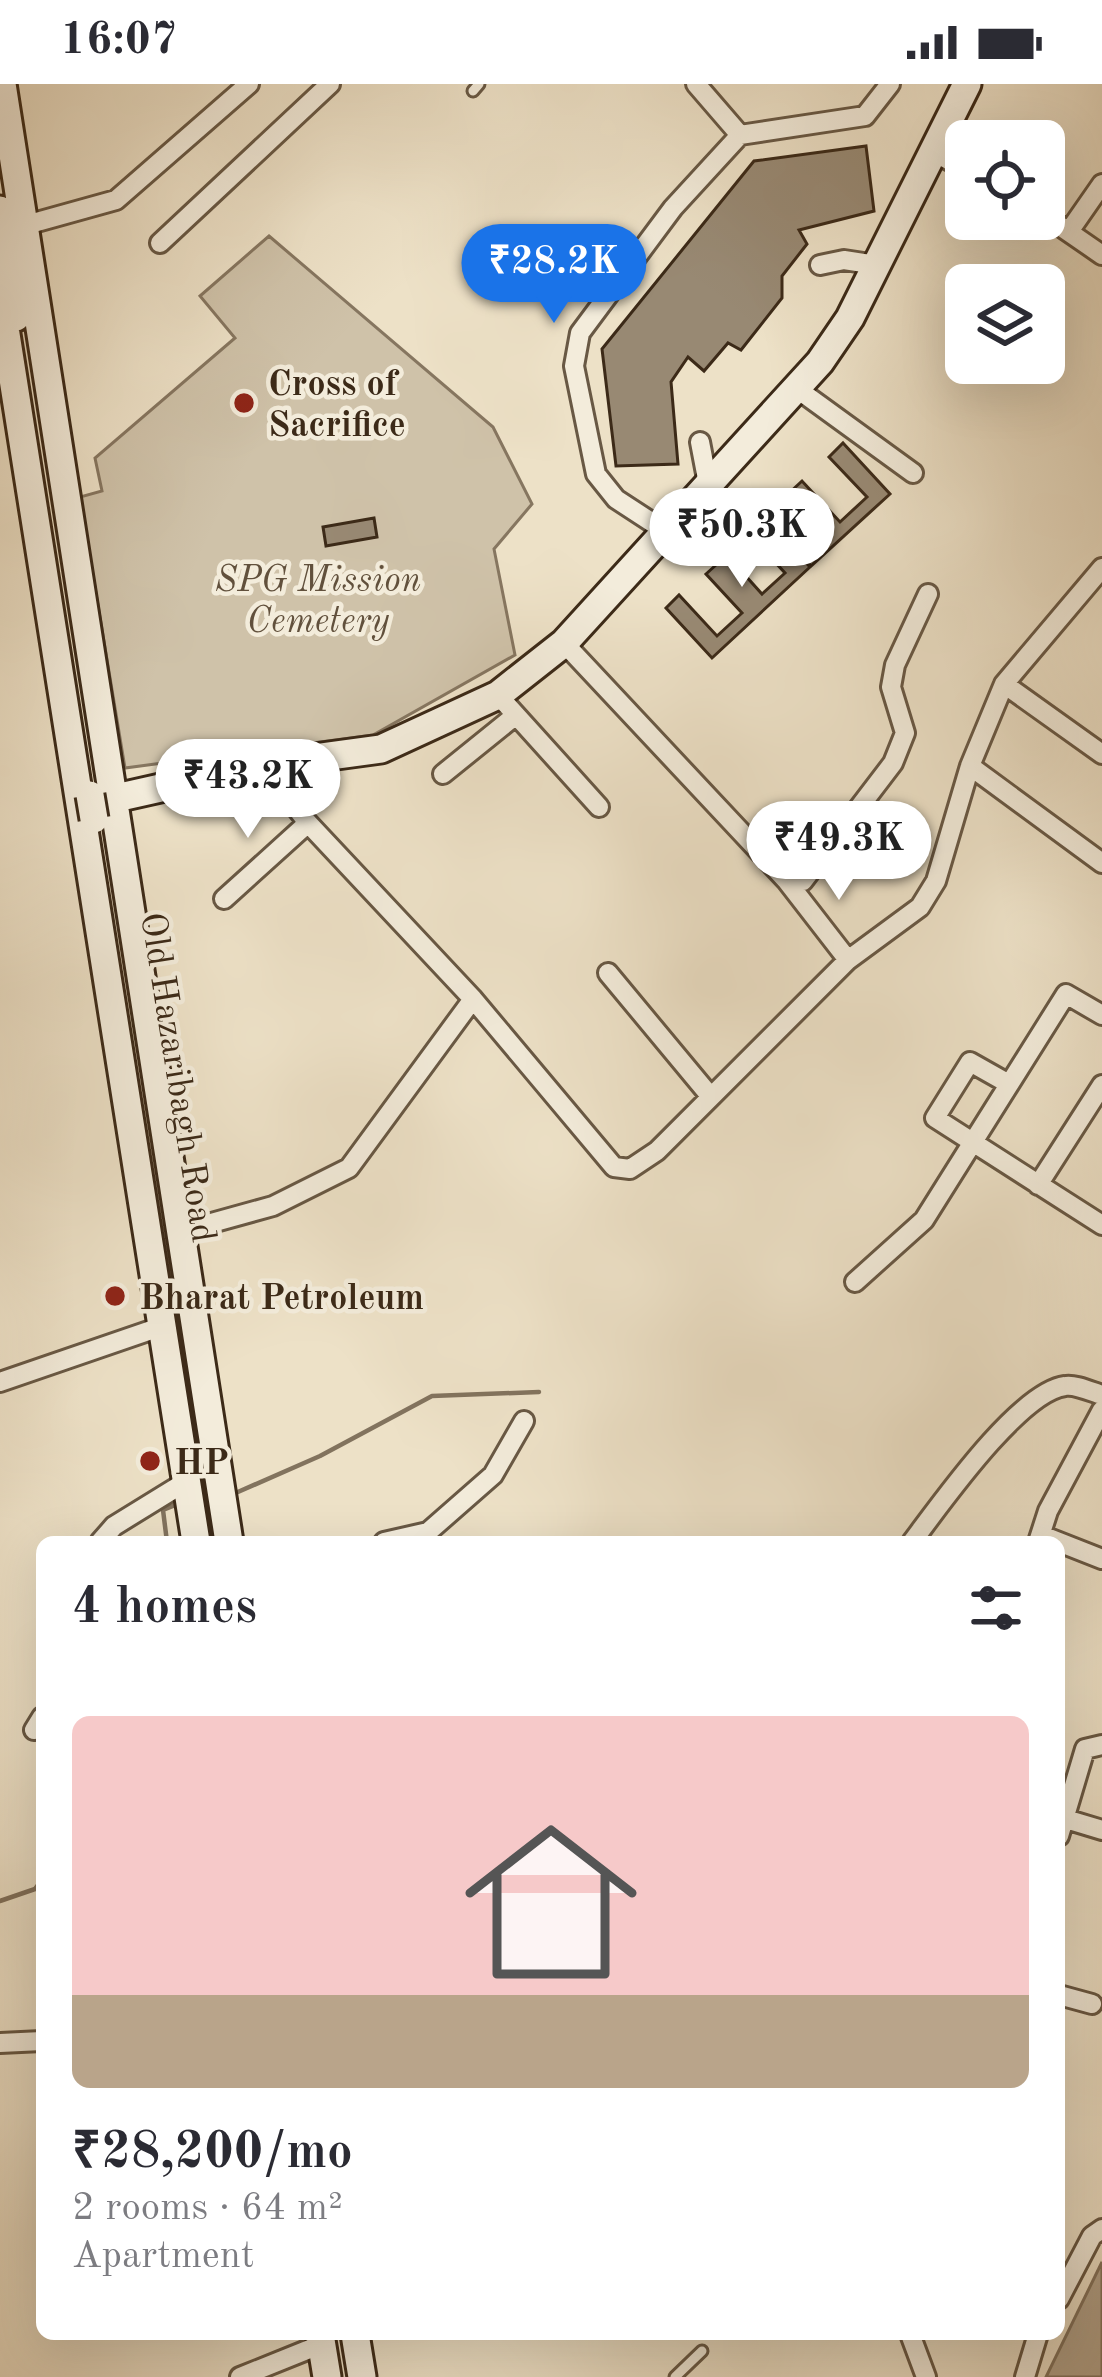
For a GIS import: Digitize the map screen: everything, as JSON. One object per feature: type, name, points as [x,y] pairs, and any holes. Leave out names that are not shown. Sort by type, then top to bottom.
[{"type":"street","points":[[2,84],[26,226],[160,1327],[203,1498],[225,1536]]},
{"type":"street","points":[[26,226],[116,200],[249,84]]},
{"type":"street","points":[[160,243],[330,84]]},
{"type":"street","points":[[696,84],[740,135]]},
{"type":"street","points":[[665,531],[616,499],[596,475],[574,366],[580,333],[740,135],[866,116],[890,84]]},
{"type":"street","points":[[443,774],[796,388],[850,318],[967,84]]},
{"type":"street","name":"Old Hazaribagh Road","points":[[0,137],[5,203],[206,1536]]},
{"type":"street","points":[[934,152],[945,158]]},
{"type":"street","points":[[1070,230],[1102,184]]},
{"type":"street","points":[[1065,227],[1102,254]]},
{"type":"street","points":[[820,265],[844,260],[877,265]]},
{"type":"street","points":[[0,296],[179,1232],[203,1498],[197,1536]]},
{"type":"street","points":[[796,388],[913,473]]},
{"type":"street","points":[[700,442],[708,484]]},
{"type":"street","points":[[263,765],[308,823],[473,999],[614,1167],[630,1169],[644,1163],[848,960],[930,895],[970,766],[1004,684],[1102,568]]},
{"type":"street","points":[[786,880],[803,881],[893,763],[905,733],[891,687],[928,594]]},
{"type":"street","points":[[564,643],[786,880],[848,960]]},
{"type":"street","points":[[1004,684],[1102,754]]},
{"type":"street","points":[[97,805],[263,765],[381,749],[507,705]]},
{"type":"street","points":[[507,705],[599,808]]},
{"type":"street","points":[[970,766],[1102,863]]},
{"type":"street","points":[[224,899],[308,823]]},
{"type":"street","points":[[608,973],[711,1097]]},
{"type":"street","points":[[855,1282],[923,1220],[1066,994],[1102,1015]]},
{"type":"street","points":[[179,1232],[273,1206],[349,1168],[473,999]]},
{"type":"street","points":[[1009,1084],[970,1062],[935,1118],[1102,1226]]},
{"type":"street","points":[[1038,1185],[1102,1085]]},
{"type":"street","points":[[0,1382],[160,1327]]},
{"type":"street","points":[[917,1536],[979,1451],[1049,1393],[1066,1385],[1102,1395]]},
{"type":"street","points":[[1040,1536],[1102,1410]]},
{"type":"street","points":[[410,1536],[428,1532],[493,1475],[524,1421]]},
{"type":"street","points":[[105,1536],[114,1526],[203,1498]]},
{"type":"street","name":"Old Hazaribagh Road","points":[[203,1498],[215,1536]]},
{"type":"street","points":[[1065,1547],[1102,1559]]},
{"type":"street","points":[[1065,1812],[1085,1749],[1102,1745]]},
{"type":"street","points":[[1065,1825],[1102,1830]]},
{"type":"street","points":[[1065,1997],[1092,2005]]},
{"type":"street","points":[[0,2043],[36,2041]]},
{"type":"street","points":[[1068,2265],[1102,2229]]},
{"type":"street","points":[[240,2377],[323,2340]]},
{"type":"street","points":[[327,2377],[330,2340]]},
{"type":"street","points":[[331,2340],[340,2377]]},
{"type":"street","points":[[332,2340],[351,2377]]},
{"type":"street","points":[[357,2340],[362,2377]]},
{"type":"street","points":[[912,2340],[926,2377]]},
{"type":"street","points":[[1025,2377],[1035,2340]]},
{"type":"lane","points":[[675,2377],[702,2351]]},
{"type":"green space","name":"SPG Mission Cemetery","points":[[269,236],[493,427],[532,504],[494,549],[515,655],[373,735],[125,768],[80,497],[102,491],[95,458],[235,338],[200,296]]},
{"type":"shaded area","points":[[1102,2262],[1102,2377],[1046,2377]]},
{"type":"building","points":[[866,146],[874,211],[799,230],[807,244],[782,276],[782,298],[741,350],[728,343],[704,371],[688,357],[671,382],[678,464],[616,466],[602,349],[754,161]]},
{"type":"building","points":[[843,443],[890,494],[811,566],[803,557],[825,536],[787,495],[802,481],[840,522],[867,497],[829,457]]},
{"type":"building","points":[[374,518],[377,537],[326,546],[323,527]]},
{"type":"building","points":[[766,519],[810,567],[712,658],[666,608],[679,595],[717,636],[742,613],[706,574],[727,555],[762,594],[785,573],[749,534]]},
{"type":"waterway","points":[[231,1495],[320,1456],[432,1396],[539,1392]]},
{"type":"waterway","points":[[166,1536],[163,1510],[178,1504]]},
{"type":"waterway","points":[[0,1901],[36,1888]]},
{"type":"place","name":"Cross of Sacrifice","points":[[244,403]]},
{"type":"place","name":"Bharat Petroleum","points":[[115,1296]]},
{"type":"place","name":"HP","points":[[150,1461]]}]
